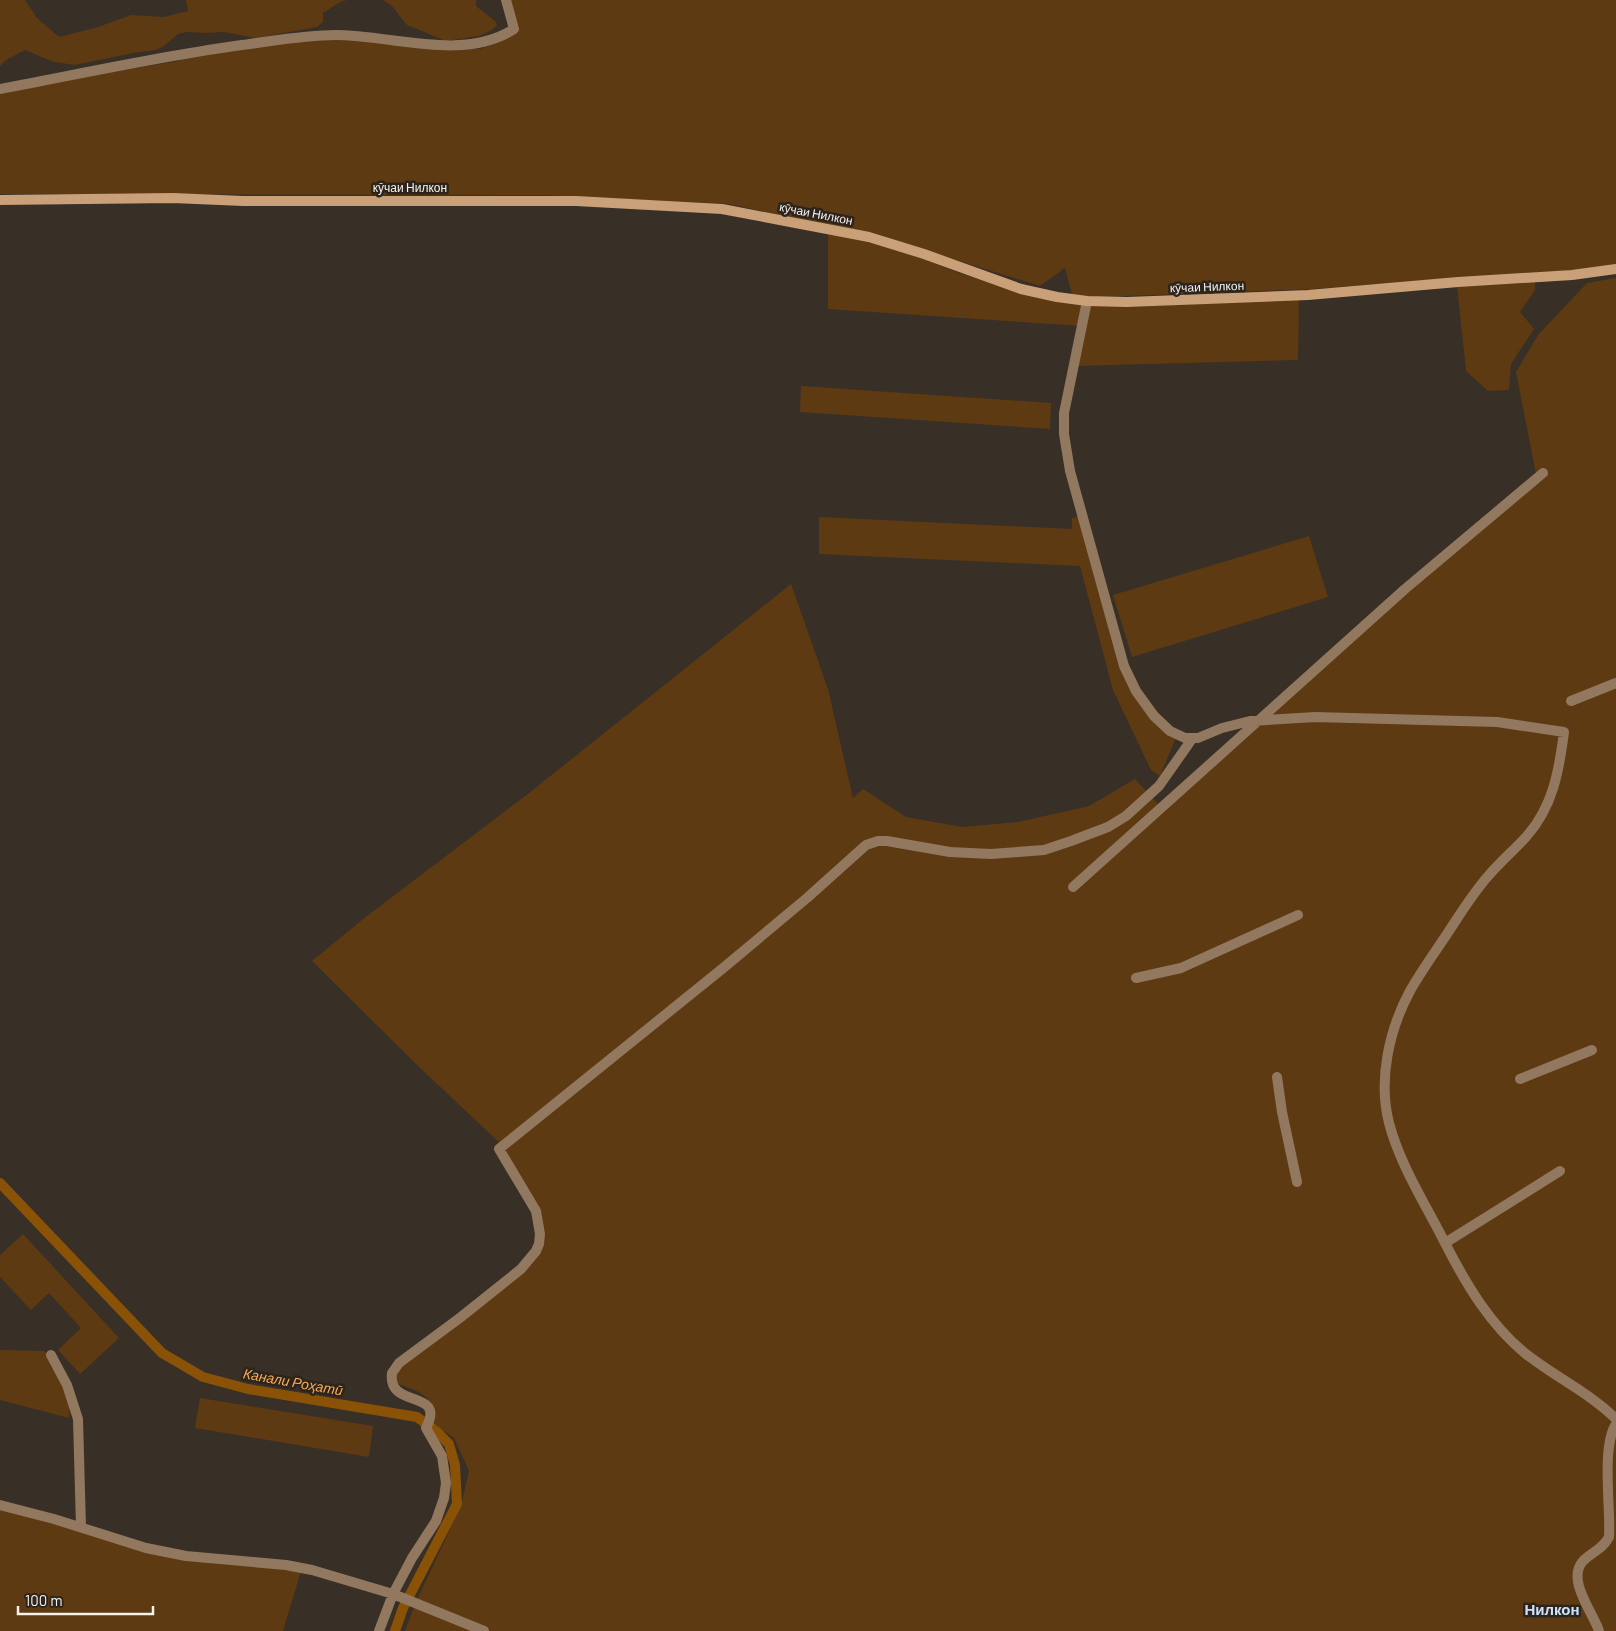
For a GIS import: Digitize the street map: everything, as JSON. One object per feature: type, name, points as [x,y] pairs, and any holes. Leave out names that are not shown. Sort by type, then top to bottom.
[{"type":"street","points":[[0,89],[193,52],[301,37],[364,36],[450,45],[483,42],[499,38],[514,29],[506,0]]},
{"type":"street","name":"кӯчаи Нилкон","points":[[0,200],[173,198],[243,201],[576,201],[722,209],[869,237],[924,254],[1021,289],[1057,298],[1087,301],[1127,302],[1308,295],[1572,275],[1616,269]]},
{"type":"street","points":[[1087,301],[1064,414],[1064,434],[1070,471],[1129,679],[1148,709],[1161,724],[1179,736],[1192,739],[1237,724],[1259,720],[1340,717],[1497,722],[1564,732],[1555,788],[1544,810],[1527,836],[1479,887],[1417,980],[1404,1004],[1389,1047],[1385,1084],[1386,1108],[1396,1148],[1445,1244],[1475,1296],[1515,1344],[1561,1380],[1603,1406],[1616,1419]]},
{"type":"street","points":[[1072,887],[1405,589],[1543,473]]},
{"type":"street","points":[[1571,701],[1616,683]]},
{"type":"street","points":[[379,1631],[412,1558],[436,1521],[444,1498],[446,1483],[442,1456],[426,1428],[432,1416],[430,1408],[425,1403],[406,1397],[396,1389],[392,1377],[395,1368],[521,1269],[533,1256],[539,1244],[540,1224],[536,1211],[499,1149],[722,969],[866,845],[878,841],[887,841],[950,852],[991,854],[1020,853],[1053,847],[1108,827],[1126,816],[1159,786],[1192,739]]},
{"type":"street","points":[[1136,978],[1182,968],[1298,915]]},
{"type":"street","points":[[1520,1079],[1592,1050]]},
{"type":"street","points":[[1277,1077],[1282,1112],[1297,1182]]},
{"type":"street","points":[[1445,1244],[1560,1171]]},
{"type":"street","points":[[51,1355],[67,1385],[78,1420],[81,1528]]},
{"type":"street","points":[[1599,1631],[1580,1591],[1578,1575],[1582,1563],[1605,1545],[1609,1537],[1608,1456],[1612,1433],[1616,1424]]},
{"type":"street","points":[[0,1505],[146,1548],[186,1556],[298,1567],[395,1594],[484,1631]]},
{"type":"shaded area","points":[[0,0],[25,0],[37,18],[59,37],[98,27],[131,15],[164,17],[188,11],[186,0],[347,0],[340,2],[323,13],[323,22],[317,27],[256,38],[224,32],[187,32],[178,34],[156,50],[75,65],[54,62],[25,50],[6,60],[0,66]]},
{"type":"shaded area","points":[[383,0],[476,0],[476,6],[495,21],[497,25],[492,30],[479,36],[446,41],[407,25],[392,6]]},
{"type":"shaded area","points":[[506,0],[1616,0],[1616,265],[1574,270],[1312,289],[1073,298],[1065,268],[1040,286],[871,234],[728,204],[540,195],[0,194],[0,90],[179,61],[199,50],[332,36],[443,49],[480,49],[502,41],[514,29]]},
{"type":"shaded area","points":[[828,231],[896,248],[959,273],[1022,292],[1131,307],[1299,299],[1298,360],[1074,366],[1081,326],[828,309]]},
{"type":"shaded area","points":[[1616,278],[1616,1631],[405,1631],[415,1604],[461,1506],[469,1471],[454,1438],[429,1421],[433,1406],[430,1401],[417,1391],[396,1383],[393,1373],[502,1284],[543,1237],[510,1166],[503,1146],[417,1065],[312,961],[363,919],[529,793],[791,584],[828,689],[853,798],[863,789],[906,817],[962,827],[1018,822],[1089,806],[1135,779],[1158,804],[1537,479],[1516,372],[1538,335],[1587,283]]},
{"type":"shaded area","points":[[1535,280],[1535,290],[1520,312],[1534,329],[1511,364],[1509,390],[1488,391],[1466,371],[1457,286]]},
{"type":"shaded area","points":[[801,386],[1051,403],[1050,429],[800,412]]},
{"type":"shaded area","points":[[1081,516],[1126,679],[1178,733],[1160,776],[1151,770],[1113,690],[1080,566],[819,554],[819,517],[1072,529],[1072,518]]},
{"type":"shaded area","points":[[1309,536],[1328,597],[1132,657],[1113,595]]},
{"type":"shaded area","points":[[23,1234],[119,1338],[80,1374],[58,1350],[81,1328],[49,1293],[31,1310],[0,1277],[0,1255]]},
{"type":"shaded area","points":[[0,1350],[45,1351],[71,1394],[69,1418],[0,1400]]},
{"type":"shaded area","points":[[200,1398],[373,1426],[369,1457],[195,1428]]},
{"type":"shaded area","points":[[0,1504],[137,1547],[302,1568],[283,1631],[0,1631]]},
{"type":"waterway","name":"Канали Роҳатӣ","points":[[0,1183],[162,1353],[203,1377],[248,1389],[417,1417],[449,1444],[455,1465],[457,1504],[403,1608],[395,1631]]},
{"type":"district","name":"Нилкон","points":[[1552,1610]]}]
